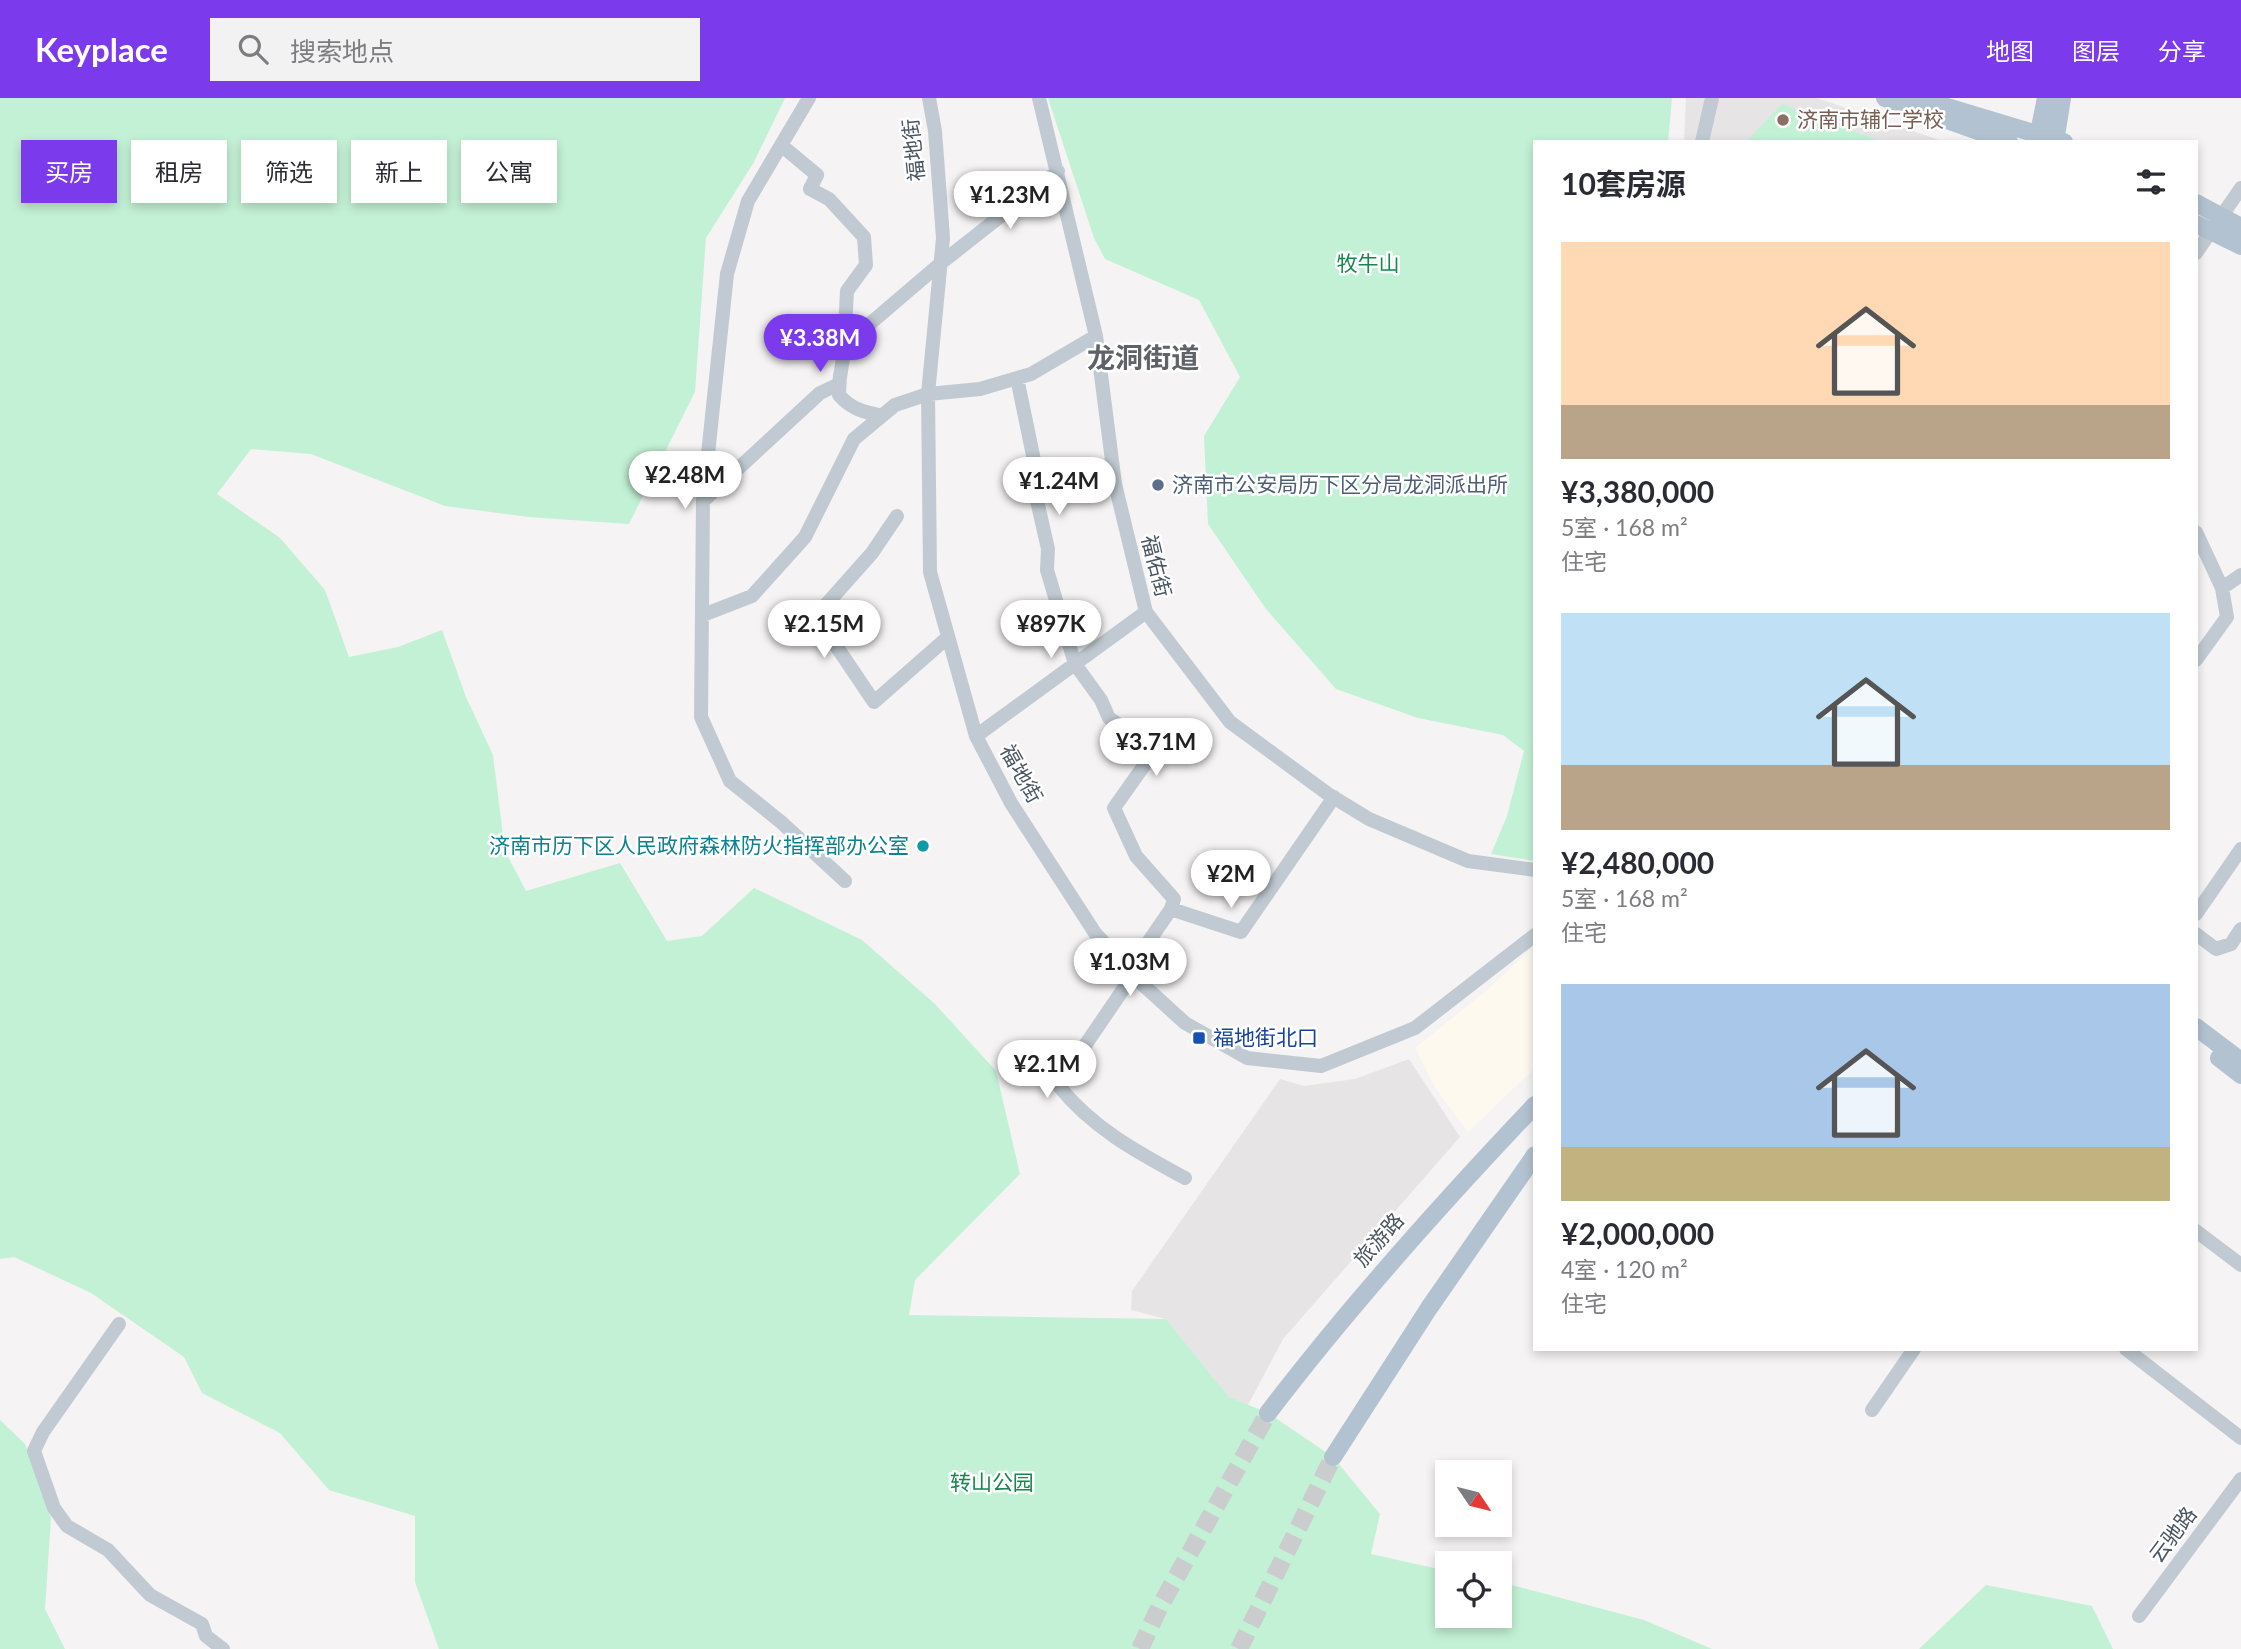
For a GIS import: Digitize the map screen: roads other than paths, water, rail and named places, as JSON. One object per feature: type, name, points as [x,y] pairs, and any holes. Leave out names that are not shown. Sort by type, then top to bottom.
[{"type":"main road","points":[[1885,98],[2003,140]]},
{"type":"main road","points":[[1917,98],[2050,140]]},
{"type":"main road","points":[[2046,98],[2050,140]]},
{"type":"main road","points":[[2050,140],[2062,98]]},
{"type":"main road","points":[[2198,206],[2209,224],[2241,246]]},
{"type":"main road","points":[[2209,224],[2241,227]]},
{"type":"main road","points":[[2198,1029],[2241,1061]]},
{"type":"main road","points":[[2198,1043],[2241,1076]]},
{"type":"main road","name":"旅游路","points":[[1268,1413],[1326,1337],[1407,1241],[1533,1107]]},
{"type":"main road","points":[[1333,1457],[1429,1308],[1533,1158]]},
{"type":"street","points":[[809,98],[748,201],[727,274],[703,501],[701,717],[730,781],[845,881]]},
{"type":"street","name":"福地街","points":[[929,98],[935,131],[943,238],[928,394],[930,572],[976,736],[1011,803],[1095,933],[1131,973],[1185,1023],[1247,1058],[1321,1066],[1415,1028],[1533,937]]},
{"type":"street","name":"福佑街","points":[[1039,98],[1096,336],[1115,484],[1146,612],[1230,722],[1334,797],[1369,819],[1468,861],[1533,870]]},
{"type":"street","points":[[1702,140],[1712,98]]},
{"type":"street","points":[[782,145],[817,174],[810,189],[829,199],[864,237],[866,265],[847,291],[845,345],[839,395],[858,410],[881,416]]},
{"type":"street","points":[[845,345],[940,263],[1058,171]]},
{"type":"street","points":[[2198,249],[2209,224],[2241,188]]},
{"type":"street","points":[[703,615],[752,596],[805,537],[854,439],[894,405],[928,394],[980,389],[1031,374],[1096,336]]},
{"type":"street","points":[[1017,378],[1035,465],[1033,483],[1048,549],[1047,570],[1075,664],[1101,700],[1109,718],[1155,750],[1114,808],[1136,856],[1174,899],[1171,909],[1058,1085],[1092,1122],[1121,1143],[1185,1178]]},
{"type":"street","points":[[703,501],[820,393],[839,384]]},
{"type":"street","points":[[897,516],[872,553],[816,616],[874,702],[948,636]]},
{"type":"street","points":[[2198,536],[2222,589],[2227,617],[2198,657]]},
{"type":"street","points":[[2222,589],[2241,575]]},
{"type":"street","points":[[976,736],[1146,612]]},
{"type":"street","points":[[2227,617],[2241,624]]},
{"type":"street","points":[[1171,909],[1241,932],[1334,797]]},
{"type":"street","points":[[2198,911],[2241,849]]},
{"type":"street","points":[[2199,942],[2216,949],[2231,944],[2241,929]]},
{"type":"street","points":[[2199,1238],[2241,1265]]},
{"type":"street","points":[[120,1324],[43,1432],[34,1451],[54,1508],[67,1526],[108,1550],[150,1595],[202,1624],[206,1636],[223,1649]]},
{"type":"street","points":[[1872,1410],[1913,1351]]},
{"type":"street","points":[[2129,1351],[2241,1438]]},
{"type":"street","name":"云驰路","points":[[2139,1616],[2241,1479]]},
{"type":"tunnel","points":[[1140,1649],[1159,1608],[1268,1413]]},
{"type":"tunnel","points":[[1239,1649],[1333,1457]]},
{"type":"place","name":"济南市辅仁学校","points":[[1783,120]]},
{"type":"place","name":"济南市公安局历下区分局龙洞派出所","points":[[1158,485]]},
{"type":"place","name":"济南市历下区人民政府森林防火指挥部办公室","points":[[923,846]]},
{"type":"place","name":"福地街北口","points":[[1199,1038]]},
{"type":"district","name":"龙洞街道","points":[[1143,358]]},
{"type":"park label","name":"牧牛山","points":[[1368,264]]},
{"type":"park label","name":"转山公园","points":[[992,1483]]}]
